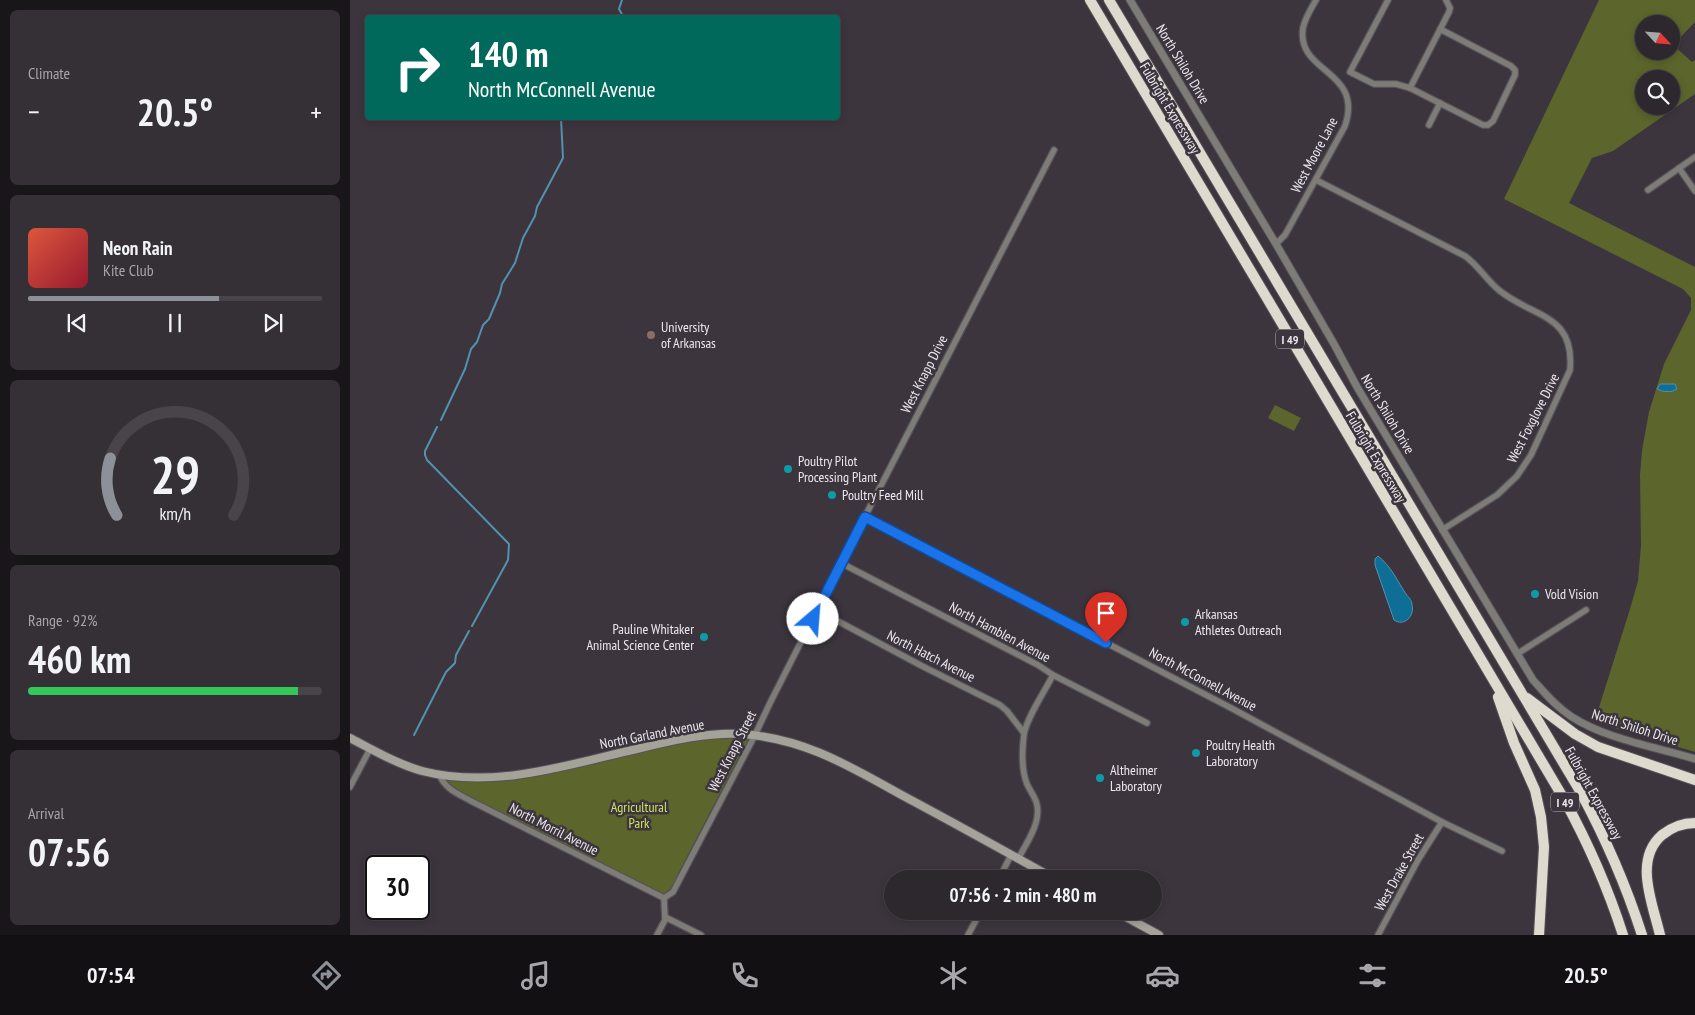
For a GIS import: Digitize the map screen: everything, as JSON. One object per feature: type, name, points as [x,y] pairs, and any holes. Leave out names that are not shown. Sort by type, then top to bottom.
[{"type":"highway","name":"Fulbright Expressway","points":[[1090,0],[1578,825],[1603,880],[1623,935]]},
{"type":"highway","name":"Fulbright Expressway","points":[[1109,0],[1580,791],[1620,875],[1642,935]]},
{"type":"highway","points":[[1491,677],[1514,743],[1535,790],[1541,817],[1544,853],[1538,935]]},
{"type":"highway","points":[[1523,695],[1575,734],[1598,747],[1695,780]]},
{"type":"highway","points":[[1660,935],[1647,883],[1646,868],[1648,856],[1657,840],[1668,831],[1684,824],[1695,822]]},
{"type":"main road","name":"North Garland Avenue","points":[[350,738],[408,766],[439,774],[480,778],[513,776],[683,738],[725,734],[755,735],[780,739],[818,751],[870,777],[1039,870]]},
{"type":"main road","points":[[1131,920],[1159,935]]},
{"type":"street","name":"North Shiloh Drive","points":[[1130,0],[1276,244],[1357,387],[1533,680],[1560,708],[1581,722],[1612,734],[1695,759]]},
{"type":"street","name":"West Moore Lane","points":[[1276,244],[1285,235],[1316,180],[1345,126],[1348,116],[1348,98],[1342,84],[1311,58],[1304,44],[1303,28],[1316,0]]},
{"type":"street","points":[[1388,0],[1350,72],[1374,84],[1396,84],[1410,88],[1483,125],[1488,125],[1493,121],[1515,70],[1511,66],[1440,29]]},
{"type":"street","points":[[1410,88],[1449,12],[1450,8],[1446,0]]},
{"type":"street","points":[[1428,125],[1440,103]]},
{"type":"street","name":"West Knapp Drive","points":[[817,610],[1054,150]]},
{"type":"street","points":[[1648,190],[1695,157]]},
{"type":"street","points":[[1679,168],[1695,191]]},
{"type":"street","name":"West Foxglove Drive","points":[[1316,180],[1465,256],[1478,266],[1498,289],[1507,296],[1556,324],[1564,332],[1569,344],[1570,370],[1525,466],[1508,486],[1497,495],[1442,530]]},
{"type":"street","name":"North McConnell Avenue","points":[[865,517],[1233,709],[1442,822],[1502,851]]},
{"type":"street","name":"North Hamblen Avenue","points":[[841,563],[1038,664],[1053,675],[1147,724]]},
{"type":"street","name":"North Hatch Avenue","points":[[817,610],[1000,705],[1024,733]]},
{"type":"street","name":"West Knapp Street","points":[[664,898],[673,892],[755,735],[817,610]]},
{"type":"street","points":[[1517,654],[1586,610]]},
{"type":"street","points":[[1006,870],[1031,835],[1037,814],[1037,805],[1027,784],[1022,767],[1024,733],[1053,675]]},
{"type":"street","points":[[350,787],[370,749]]},
{"type":"street","name":"North Morril Avenue","points":[[439,774],[442,783],[471,801],[664,898]]},
{"type":"street","name":"West Drake Street","points":[[1378,935],[1418,860],[1442,822]]},
{"type":"street","points":[[657,935],[665,920],[664,898]]},
{"type":"street","points":[[665,917],[701,935]]},
{"type":"street","points":[[968,935],[976,920]]},
{"type":"green space","points":[[1599,0],[1695,0],[1695,22],[1680,38],[1680,15],[1635,15],[1635,60],[1680,60],[1680,51],[1692,62],[1695,60],[1695,94],[1680,104],[1680,70],[1635,70],[1635,115],[1665,115],[1613,151],[1592,158],[1569,203],[1695,267],[1695,752],[1614,728],[1595,720],[1638,581],[1641,545],[1640,475],[1642,450],[1649,412],[1664,364],[1691,310],[1691,298],[1683,289],[1504,199]]},
{"type":"green space","points":[[1275,405],[1301,418],[1294,431],[1268,418]]},
{"type":"green space","name":"Agricultural Park","points":[[737,737],[749,738],[751,741],[745,752],[742,751],[678,874],[680,875],[672,888],[665,894],[655,893],[468,796],[445,781],[448,779],[484,781],[513,779],[682,741]]},
{"type":"water","points":[[1660,384],[1675,384],[1677,389],[1670,392],[1662,391],[1657,389]]},
{"type":"water","points":[[1378,556],[1390,569],[1410,599],[1412,613],[1405,621],[1398,622],[1394,620],[1375,565],[1375,559]]},
{"type":"waterway","points":[[622,0],[619,9],[622,15]]},
{"type":"waterway","points":[[441,420],[465,369],[471,349],[477,342],[483,325],[489,319],[502,284],[515,263],[523,238],[535,216],[537,207],[563,158],[561,120]]},
{"type":"waterway","points":[[437,427],[425,451],[427,460],[509,544],[508,560],[472,626]]},
{"type":"waterway","points":[[414,735],[446,672],[455,663],[456,655],[469,631]]},
{"type":"place","name":"University of Arkansas","points":[[651,335]]},
{"type":"place","name":"Poultry Pilot Processing Plant","points":[[788,469]]},
{"type":"place","name":"Poultry Feed Mill","points":[[832,495]]},
{"type":"place","name":"Vold Vision","points":[[1535,594]]},
{"type":"place","name":"Arkansas Athletes Outreach","points":[[1185,622]]},
{"type":"place","name":"Pauline Whitaker Animal Science Center","points":[[704,637]]},
{"type":"place","name":"Poultry Health Laboratory","points":[[1196,753]]},
{"type":"place","name":"Altheimer Laboratory","points":[[1100,778]]},
{"type":"route","points":[[813,619],[865,517],[1106,643]]}]
